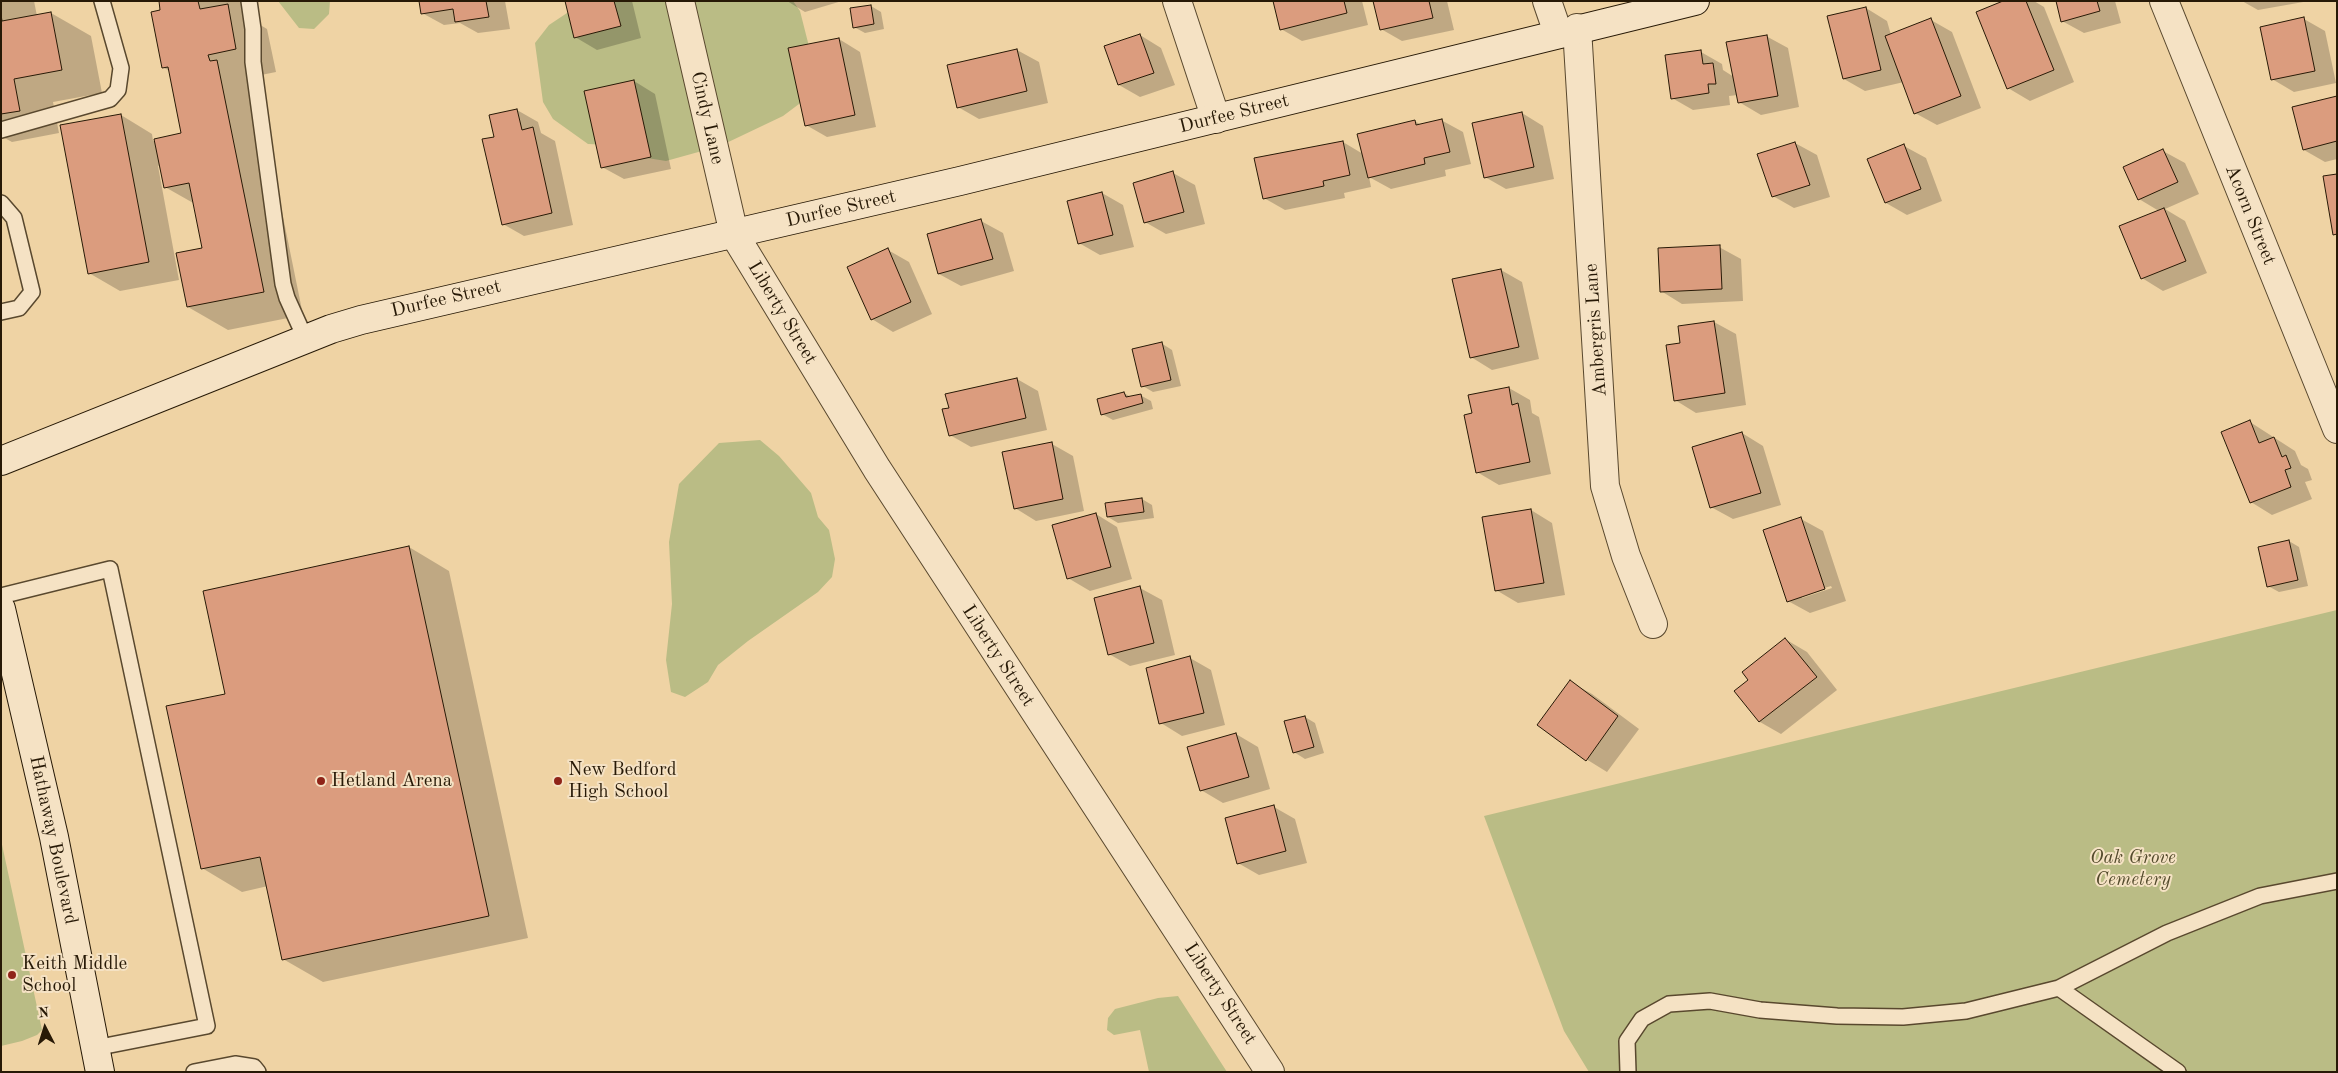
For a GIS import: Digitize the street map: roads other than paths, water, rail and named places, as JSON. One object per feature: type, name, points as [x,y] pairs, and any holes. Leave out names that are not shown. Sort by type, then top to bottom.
[{"type":"street","name":"Cindy Lane","points":[[680,1],[734,234]]},
{"type":"street","points":[[1177,1],[1216,119]]},
{"type":"street","name":"Ambergris Lane","points":[[1547,1],[1568,31],[1605,486],[1626,556],[1653,624]]},
{"type":"street","name":"Durfee Street","points":[[1,461],[331,329],[393,311],[734,234],[1216,119],[1695,1]]},
{"type":"street","name":"Acorn Street","points":[[2164,1],[2337,430]]},
{"type":"street","name":"Liberty Street","points":[[734,234],[877,469],[1270,1072]]},
{"type":"street","name":"Hathaway Boulevard","points":[[1,609],[54,837],[98,1060]]},
{"type":"lane","points":[[1,130],[110,99],[118,90],[121,68],[102,1]]},
{"type":"lane","points":[[249,1],[253,29],[253,62],[283,284],[287,298],[306,340]]},
{"type":"lane","points":[[1,203],[14,218],[32,292],[19,308],[1,312]]},
{"type":"lane","points":[[1,596],[110,569],[205,1016],[207,1026],[98,1060]]},
{"type":"lane","points":[[1628,1072],[1627,1041],[1642,1019],[1669,1004],[1710,1001],[1760,1010],[1837,1016],[1904,1017],[1966,1011],[2059,988],[2167,933],[2251,900],[2337,881]]},
{"type":"lane","points":[[2059,988],[2178,1072]]},
{"type":"lane","points":[[194,1072],[235,1064],[254,1067],[258,1072]]},
{"type":"place","name":"Hetland Arena","points":[[321,781]]},
{"type":"place","name":"New Bedford High School","points":[[558,781]]},
{"type":"place","name":"Keith Middle School","points":[[12,975]]},
{"type":"park label","name":"Oak Grove Cemetery","points":[[2133,869]]}]
